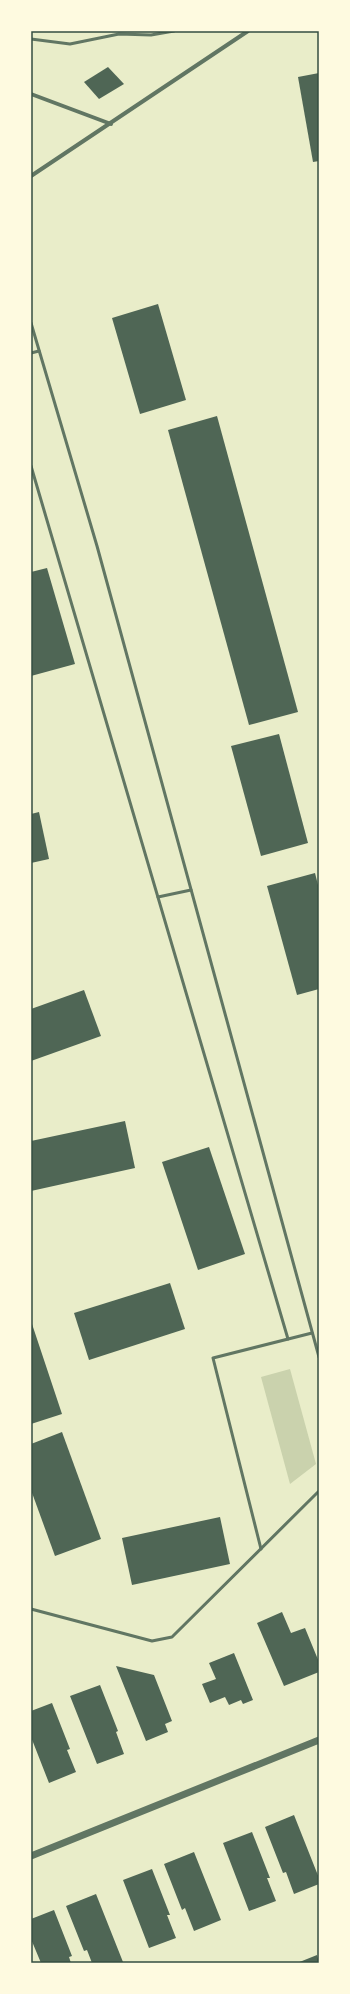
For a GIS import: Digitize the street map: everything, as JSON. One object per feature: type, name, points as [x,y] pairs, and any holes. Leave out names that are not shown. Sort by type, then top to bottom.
[{"type":"street","points":[[31,176],[111,124],[248,31]]},
{"type":"street","points":[[31,94],[111,124]]},
{"type":"street","points":[[31,1856],[319,1740]]},
{"type":"lane","points":[[31,39],[70,44],[119,34],[151,35],[174,31]]},
{"type":"lane","points":[[31,323],[97,546],[319,1357]]},
{"type":"lane","points":[[31,353],[39,351]]},
{"type":"lane","points":[[31,466],[288,1339]]},
{"type":"lane","points":[[158,897],[190,890]]},
{"type":"lane","points":[[261,1549],[212,1358],[312,1333]]},
{"type":"lane","points":[[31,1608],[152,1641],[172,1637],[319,1491]]},
{"type":"green space","points":[[290,1369],[316,1464],[290,1484],[261,1377]]},
{"type":"building","points":[[108,67],[124,84],[99,99],[84,82]]},
{"type":"building","points":[[319,73],[319,161],[313,162],[298,77]]},
{"type":"building","points":[[158,304],[186,400],[140,414],[112,318]]},
{"type":"building","points":[[217,416],[298,712],[249,725],[168,430]]},
{"type":"building","points":[[47,568],[75,664],[31,676],[31,572]]},
{"type":"building","points":[[279,734],[308,843],[261,856],[231,746]]},
{"type":"building","points":[[39,812],[49,859],[31,863],[31,814]]},
{"type":"building","points":[[315,873],[319,889],[319,989],[297,995],[267,886]]},
{"type":"building","points":[[84,990],[101,1036],[31,1061],[31,1009]]},
{"type":"building","points":[[125,1121],[135,1168],[31,1191],[31,1141]]},
{"type":"building","points":[[209,1147],[245,1254],[198,1270],[162,1162]]},
{"type":"building","points":[[170,1283],[185,1329],[89,1360],[74,1313]]},
{"type":"building","points":[[31,1321],[62,1414],[31,1424]]},
{"type":"building","points":[[62,1432],[101,1539],[55,1556],[31,1490],[31,1444]]},
{"type":"building","points":[[220,1517],[230,1564],[132,1585],[122,1538]]},
{"type":"building","points":[[282,1612],[291,1633],[305,1628],[319,1662],[319,1672],[284,1686],[257,1623]]},
{"type":"building","points":[[234,1653],[253,1700],[243,1704],[241,1700],[229,1705],[225,1697],[210,1703],[202,1684],[216,1679],[209,1663]]},
{"type":"building","points":[[116,1666],[154,1675],[172,1721],[165,1724],[168,1732],[146,1741]]},
{"type":"building","points":[[100,1685],[118,1731],[116,1732],[124,1754],[97,1764],[70,1696]]},
{"type":"building","points":[[52,1703],[70,1749],[67,1750],[76,1772],[49,1783],[31,1737],[31,1711]]},
{"type":"building","points":[[294,1815],[319,1878],[319,1884],[294,1894],[286,1872],[283,1873],[265,1827]]},
{"type":"building","points":[[252,1832],[270,1878],[267,1878],[276,1901],[249,1911],[223,1843]]},
{"type":"building","points":[[194,1852],[221,1920],[194,1931],[185,1908],[182,1910],[164,1864]]},
{"type":"building","points":[[152,1869],[170,1915],[167,1915],[176,1938],[149,1948],[123,1880]]},
{"type":"building","points":[[96,1894],[123,1962],[121,1963],[92,1963],[87,1950],[84,1951],[66,1906]]},
{"type":"building","points":[[54,1910],[72,1956],[69,1957],[71,1963],[41,1963],[31,1939],[31,1919]]},
{"type":"building","points":[[317,1955],[319,1963],[297,1963]]}]
